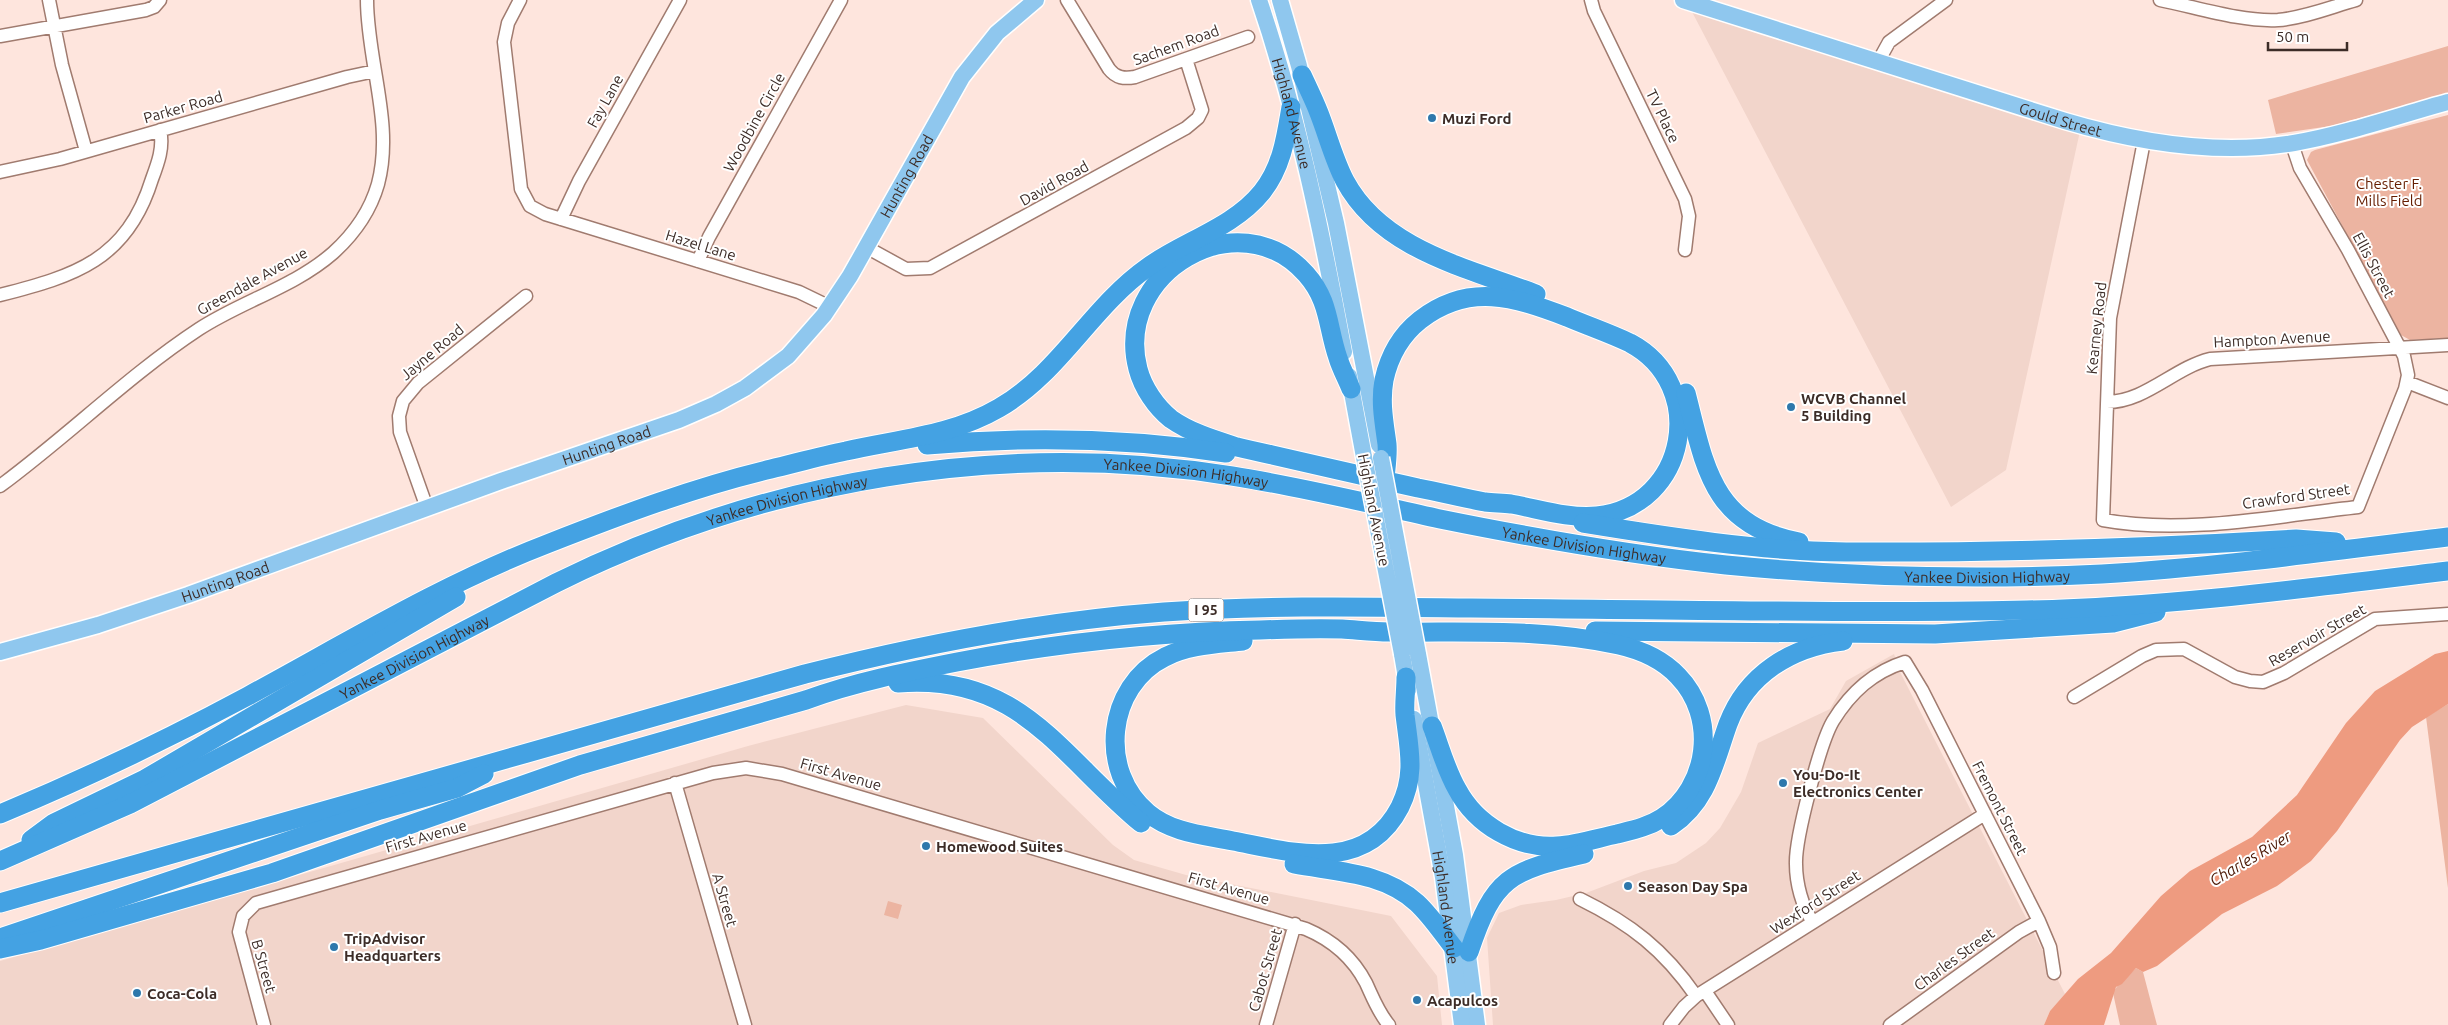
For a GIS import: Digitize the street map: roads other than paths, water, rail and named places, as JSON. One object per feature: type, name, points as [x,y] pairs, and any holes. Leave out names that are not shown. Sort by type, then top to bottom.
[{"type":"highway","points":[[1302,75],[1318,110],[1344,180],[1360,204],[1386,229],[1426,252],[1624,327],[1646,338],[1664,354],[1680,378],[1706,471],[1720,496],[1732,510],[1753,525],[1791,540],[1882,550]]},
{"type":"highway","points":[[0,814],[197,723],[418,603],[549,543],[697,489],[845,451],[920,438],[954,429],[987,415],[1021,394],[1049,370],[1116,295],[1136,276],[1156,261],[1233,218],[1256,199],[1277,168],[1286,139],[1291,107]]},
{"type":"highway","points":[[1351,389],[1337,357],[1328,313],[1319,290],[1300,268],[1271,250],[1234,243],[1196,253],[1176,264],[1160,278],[1150,290],[1140,311],[1134,346],[1139,373],[1150,395],[1166,414],[1187,428],[1225,444],[1334,470],[1484,502],[1571,516],[1596,516],[1621,510],[1646,495],[1668,470],[1677,445],[1679,430],[1674,396],[1658,366],[1645,353],[1630,343],[1524,302],[1490,296],[1457,300],[1437,309],[1414,325],[1402,339],[1386,371],[1382,398],[1385,479]]},
{"type":"highway","points":[[810,461],[956,443],[1054,439],[1116,441],[1177,446],[1334,470]]},
{"type":"highway","name":"Yankee Division Highway","points":[[4,859],[130,804],[556,583],[625,550],[698,523],[752,506],[819,489],[894,475],[1029,463],[1164,467],[1260,480],[1513,534],[1616,551],[1721,564],[1873,575],[1988,577],[2110,573],[2206,566],[2448,537]]},
{"type":"highway","points":[[1484,502],[1509,510],[1558,519],[1706,541],[1803,550],[1846,552],[1882,550],[2054,551],[2296,540],[2384,545]]},
{"type":"highway","points":[[4,859],[54,823],[140,782],[458,596],[572,536]]},
{"type":"highway","name":"I 95","points":[[0,903],[768,684],[880,655],[992,633],[1125,616],[1220,609],[1326,607],[2026,610],[2206,600],[2448,571]]},
{"type":"highway","points":[[1529,634],[1572,631],[1900,635],[2013,631],[2113,624],[2206,600]]},
{"type":"highway","points":[[0,949],[41,940],[272,873],[580,765],[806,700],[833,690],[904,673],[980,658],[1073,644],[1146,636],[1241,630],[1340,629],[1376,632],[1529,634],[1594,640],[1633,648],[1662,663],[1684,683],[1694,698],[1701,715],[1703,745],[1701,762],[1695,780],[1676,806],[1654,822],[1630,831],[1558,846],[1523,843],[1496,831],[1467,806],[1453,782],[1432,726]]},
{"type":"highway","points":[[1376,632],[1232,643],[1177,652],[1158,661],[1140,675],[1131,687],[1120,708],[1116,724],[1116,759],[1120,774],[1132,796],[1142,808],[1158,820],[1184,831],[1306,855],[1324,855],[1350,849],[1368,840],[1386,827],[1404,797],[1409,778],[1411,756],[1405,714],[1406,677]]},
{"type":"highway","points":[[806,700],[877,686],[914,682],[954,685],[986,694],[1027,717],[1132,815],[1156,832],[1190,844],[1379,880],[1397,889],[1417,904],[1461,950],[1479,922],[1490,900],[1515,875],[1546,862],[1653,837],[1671,827],[1687,814],[1700,799],[1709,782],[1737,704],[1750,686],[1772,666],[1791,654],[1816,646],[1900,635]]},
{"type":"highway","points":[[0,938],[71,912],[380,810],[457,788],[521,754]]},
{"type":"main road","name":"Hunting Road","points":[[0,652],[145,610],[427,508],[679,420],[716,404],[749,386],[780,363],[803,341],[830,307],[968,67],[997,33],[1036,0]]},
{"type":"main road","name":"Highland Avenue","points":[[1259,0],[1291,107],[1323,238],[1442,869],[1477,1025]]},
{"type":"main road","name":"Highland Avenue","points":[[1280,0],[1302,75],[1340,242],[1384,458]]},
{"type":"main road","name":"Gould Street","points":[[1683,0],[2065,121],[2144,141],[2184,146],[2228,148],[2292,144],[2448,102]]},
{"type":"main road","name":"Highland Avenue","points":[[1385,479],[1454,848],[1461,950],[1462,1025]]},
{"type":"street","points":[[48,0],[86,151]]},
{"type":"street","points":[[0,36],[146,10],[160,0]]},
{"type":"street","name":"Greendale Avenue","points":[[0,486],[52,447],[182,340],[221,316],[308,272],[332,254],[354,232],[372,202],[381,169],[382,136],[368,0]]},
{"type":"street","points":[[520,0],[508,23],[504,42],[521,189],[530,206],[561,218]]},
{"type":"street","name":"Fay Lane","points":[[561,218],[579,181],[680,0]]},
{"type":"street","name":"Woodbine Circle","points":[[698,261],[709,237],[841,0]]},
{"type":"street","name":"Sachem Road","points":[[1067,0],[1114,75],[1122,78],[1135,77],[1248,37]]},
{"type":"street","name":"TV Place","points":[[1591,0],[1594,11],[1685,199],[1689,222],[1685,250]]},
{"type":"street","points":[[2160,0],[2248,18],[2270,20],[2294,18],[2356,0]]},
{"type":"street","points":[[1878,62],[1889,42],[1938,2]]},
{"type":"street","name":"David Road","points":[[866,247],[906,269],[930,268],[1186,128],[1195,122],[1202,110],[1186,59]]},
{"type":"street","name":"Parker Road","points":[[0,172],[86,151],[347,77],[375,71]]},
{"type":"street","points":[[0,295],[62,277],[95,260],[123,237],[137,217],[148,193],[161,150],[160,130]]},
{"type":"street","name":"Kearney Road","points":[[2103,520],[2105,504],[2108,341],[2112,306],[2144,141]]},
{"type":"street","name":"Ellis Street","points":[[2292,144],[2300,168],[2348,250],[2400,349]]},
{"type":"street","name":"Hazel Lane","points":[[561,218],[807,295],[830,307]]},
{"type":"street","name":"Jayne Road","points":[[427,508],[400,432],[399,416],[403,401],[418,383],[526,296]]},
{"type":"street","name":"Hampton Avenue","points":[[2107,402],[2120,401],[2132,397],[2198,363],[2210,359],[2448,345]]},
{"type":"street","name":"Crawford Street","points":[[2103,520],[2128,523],[2187,525],[2358,507],[2407,382],[2407,367],[2400,349]]},
{"type":"street","points":[[2407,382],[2448,398]]},
{"type":"street","name":"Reservoir Street","points":[[2074,697],[2142,656],[2156,650],[2184,649],[2227,674],[2257,682],[2270,680],[2284,673],[2375,619],[2448,614]]},
{"type":"street","name":"Fremont Street","points":[[1813,922],[1803,902],[1796,862],[1801,830],[1826,737],[1842,708],[1867,680],[1879,672],[1905,662],[2039,921],[2050,946],[2054,973]]},
{"type":"street","name":"First Avenue","points":[[242,916],[252,906],[269,898],[675,783],[730,769],[753,768],[770,771],[1294,924],[1326,938],[1345,954],[1361,975],[1388,1025]]},
{"type":"street","name":"A Street","points":[[675,783],[745,1025]]},
{"type":"street","name":"Wexford Street","points":[[1670,1025],[1684,1007],[1701,994],[1985,814]]},
{"type":"street","points":[[1580,899],[1612,915],[1645,938],[1701,994],[1728,1025]]},
{"type":"street","name":"B Street","points":[[242,916],[239,926],[239,938],[264,1025]]},
{"type":"street","name":"Charles Street","points":[[1890,1025],[2019,932],[2039,921]]},
{"type":"street","name":"Cabot Street","points":[[1266,1025],[1294,924]]},
{"type":"water","name":"Charles River","points":[[2448,651],[2448,704],[2412,727],[2400,740],[2337,831],[2311,861],[2277,886],[2222,914],[2157,966],[2143,972],[2136,968],[2122,984],[2116,987],[2104,1025],[2044,1025],[2050,1011],[2078,979],[2111,953],[2161,896],[2190,871],[2252,837],[2297,795],[2346,723],[2375,691],[2435,654]]},
{"type":"place","name":"Muzi Ford","points":[[1432,118]]},
{"type":"place","name":"WCVB Channel 5 Building","points":[[1791,407]]},
{"type":"place","name":"You-Do-It Electronics Center","points":[[1783,783]]},
{"type":"place","name":"Homewood Suites","points":[[926,846]]},
{"type":"place","name":"Season Day Spa","points":[[1628,886]]},
{"type":"place","name":"TripAdvisor Headquarters","points":[[334,947]]},
{"type":"place","name":"Coca-Cola","points":[[137,993]]},
{"type":"place","name":"Acapulcos","points":[[1417,1000]]},
{"type":"park label","name":"Chester F. Mills Field","points":[[2389,192]]}]
